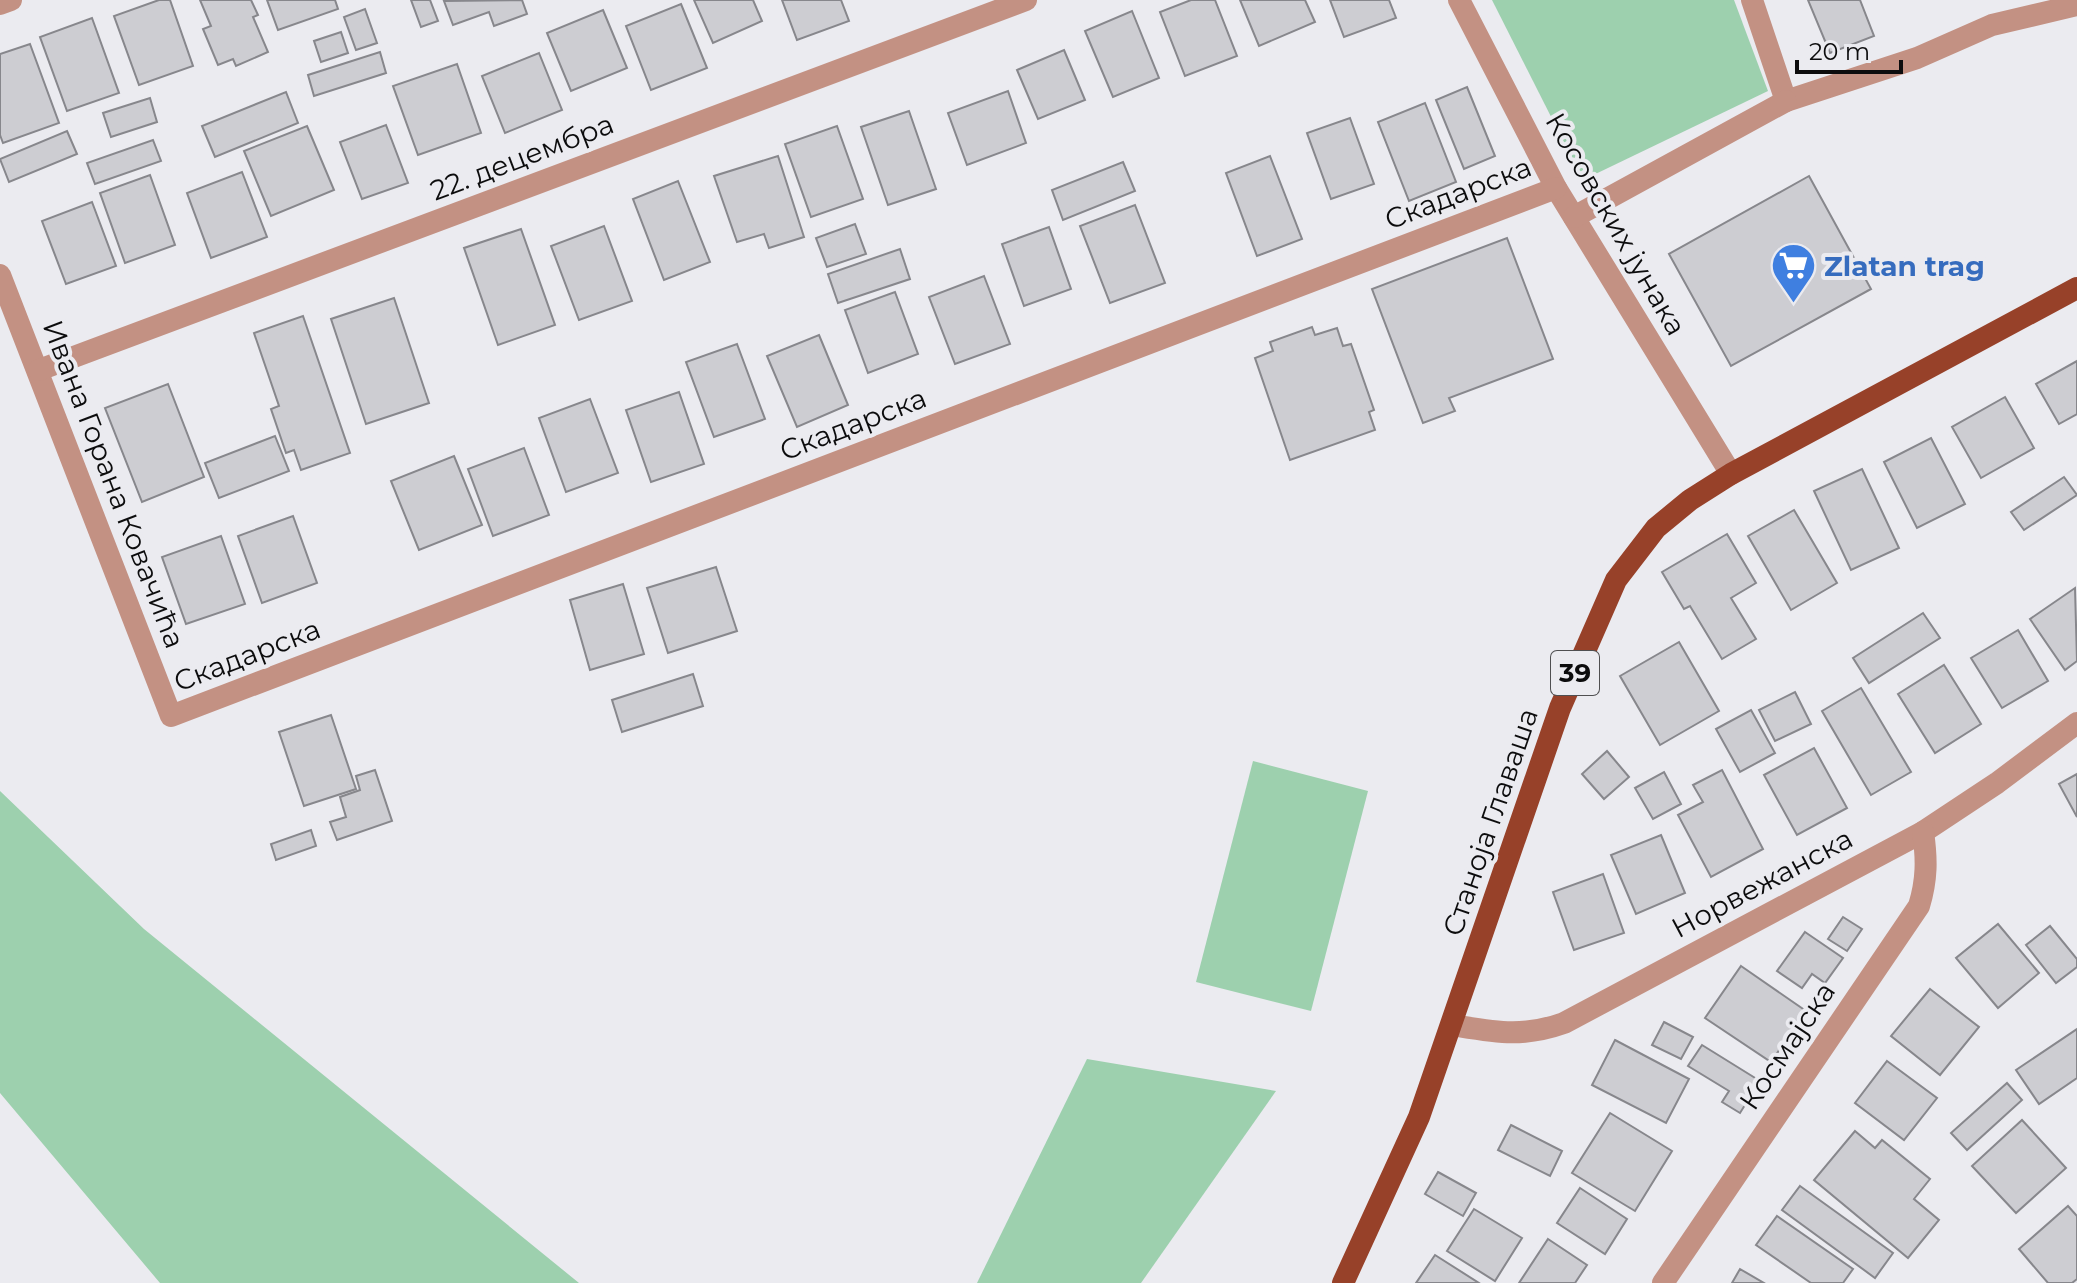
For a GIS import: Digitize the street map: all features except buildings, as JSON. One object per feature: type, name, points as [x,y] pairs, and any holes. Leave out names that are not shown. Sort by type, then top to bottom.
[{"type":"main road","name":"Станоја Главаша","points":[[1343,1283],[1419,1117],[1560,708],[1616,580],[1656,528],[1690,500],[1731,474],[2077,288]]},
{"type":"street","points":[[0,4],[11,0]]},
{"type":"street","name":"22. децембра","points":[[39,370],[1026,0]]},
{"type":"street","name":"Косовских јунака","points":[[1459,0],[1556,188],[1731,474]]},
{"type":"street","points":[[1752,0],[1786,101]]},
{"type":"street","points":[[1574,217],[1786,101],[1917,58],[1992,25],[2077,5]]},
{"type":"street","name":"Скадарска","points":[[171,716],[1556,188]]},
{"type":"street","name":"Ивана Горана Ковачића","points":[[0,275],[171,716]]},
{"type":"street","name":"Норвежанска","points":[[1452,1025],[1504,1033],[1539,1032],[1564,1023],[1923,832],[1997,783],[2077,723]]},
{"type":"street","name":"Космајска","points":[[1663,1283],[1919,906],[1928,862],[1923,832]]},
{"type":"green space","points":[[1492,0],[1734,0],[1768,91],[1583,180]]},
{"type":"green space","points":[[1253,761],[1368,791],[1311,1011],[1196,982]]},
{"type":"green space","points":[[0,791],[144,929],[579,1283],[160,1283],[0,1093]]},
{"type":"green space","points":[[1087,1059],[1276,1091],[1141,1283],[977,1283]]},
{"type":"place","name":"Zlatan trag","points":[[1793,305]]}]
